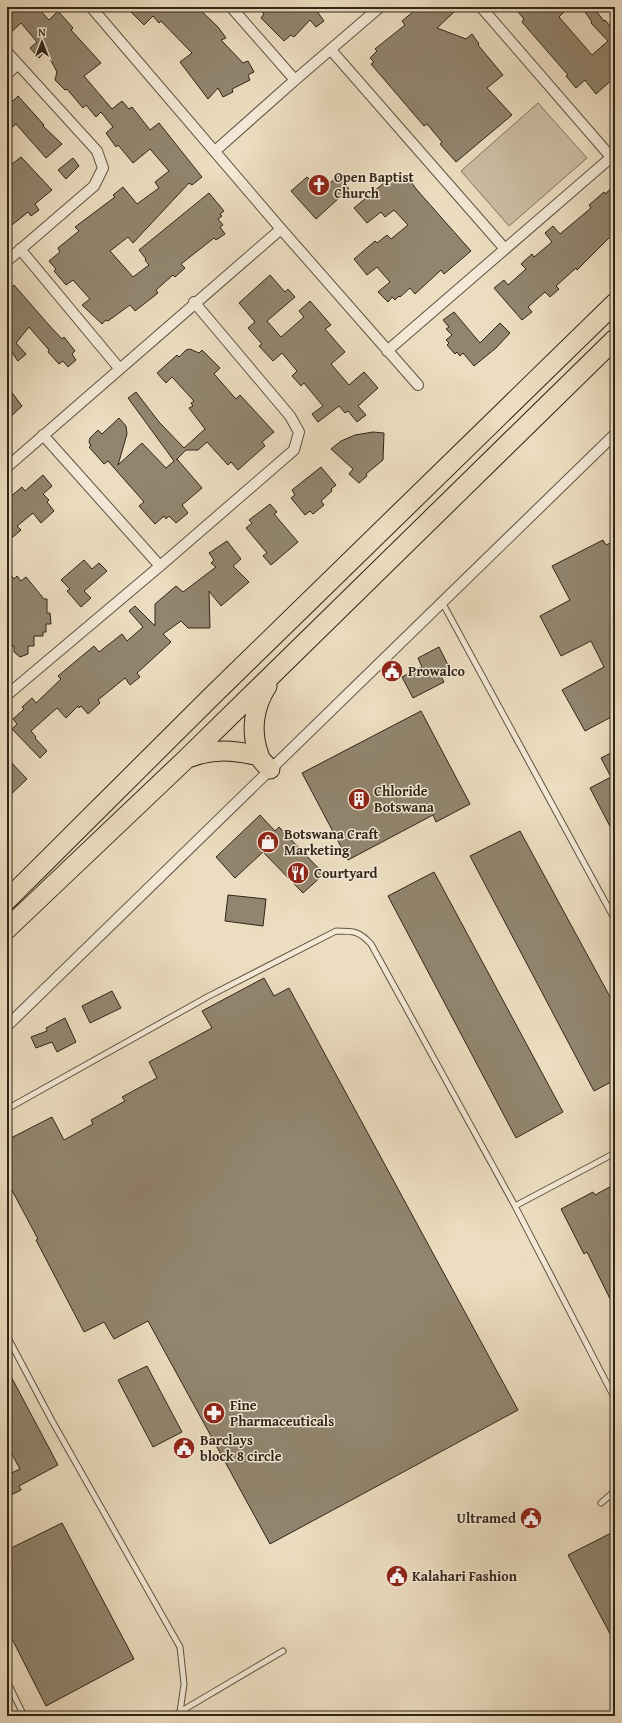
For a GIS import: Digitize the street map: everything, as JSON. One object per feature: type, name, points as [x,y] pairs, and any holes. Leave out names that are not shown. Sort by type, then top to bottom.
[{"type":"highway","points":[[7,900],[217,691],[615,303]]},
{"type":"highway","points":[[7,929],[185,760],[615,339]]},
{"type":"highway","points":[[264,762],[254,728],[255,713],[258,702],[266,687],[288,659]]},
{"type":"highway","points":[[185,760],[200,753],[213,750],[240,751],[264,762]]},
{"type":"street","points":[[91,7],[418,385]]},
{"type":"street","points":[[231,7],[295,80]]},
{"type":"street","points":[[215,151],[380,7]]},
{"type":"street","points":[[387,350],[613,155],[481,7]]},
{"type":"street","points":[[331,50],[505,249]]},
{"type":"street","points":[[7,52],[97,151],[103,168],[94,186],[7,261]]},
{"type":"street","points":[[7,74],[18,65]]},
{"type":"street","points":[[7,467],[194,302],[281,228]]},
{"type":"street","points":[[20,249],[119,368]]},
{"type":"street","points":[[7,694],[160,566],[294,450],[299,432],[290,416],[194,302]]},
{"type":"street","points":[[7,1026],[264,762],[442,601],[615,434]]},
{"type":"street","points":[[43,435],[160,566]]},
{"type":"lane","points":[[442,601],[615,920]]},
{"type":"lane","points":[[7,1109],[209,996],[336,931],[361,933],[371,944],[515,1206],[615,1399]]},
{"type":"lane","points":[[515,1206],[615,1153]]},
{"type":"lane","points":[[7,1336],[78,1467],[180,1647],[184,1684],[180,1712]]},
{"type":"lane","points":[[601,1503],[615,1491]]},
{"type":"lane","points":[[173,1716],[283,1651]]},
{"type":"lane","points":[[7,1681],[24,1716]]},
{"type":"shaded area","points":[[538,103],[587,158],[509,226],[461,171]]},
{"type":"building","points":[[7,7],[37,7],[49,20],[58,11],[73,28],[71,30],[101,63],[84,76],[112,109],[122,101],[129,109],[132,107],[150,130],[159,123],[202,177],[192,185],[189,183],[133,243],[128,237],[110,251],[133,277],[149,265],[139,250],[209,193],[224,211],[220,214],[222,216],[218,219],[223,225],[220,227],[225,234],[216,240],[214,238],[181,264],[185,268],[175,277],[173,275],[156,290],[158,293],[135,311],[130,305],[102,324],[82,305],[90,299],[73,280],[66,285],[54,271],[56,269],[49,261],[60,252],[58,248],[79,231],[75,227],[115,197],[113,195],[123,187],[137,204],[159,188],[155,182],[169,171],[150,149],[133,163],[118,145],[116,147],[106,133],[113,127],[101,112],[96,117],[86,105],[83,108],[67,89],[65,90],[55,80],[57,72],[46,51],[39,58],[30,48],[37,42],[21,23],[7,36]]},
{"type":"building","points":[[139,7],[197,7],[218,27],[226,38],[221,40],[243,63],[248,61],[254,72],[248,75],[250,80],[232,89],[233,92],[223,97],[218,88],[208,99],[180,62],[192,53],[161,21],[159,23],[153,16],[144,25],[131,12]]},
{"type":"building","points":[[257,7],[314,7],[324,21],[316,27],[310,20],[294,37],[291,35],[284,41],[261,18],[264,14]]},
{"type":"building","points":[[419,7],[449,7],[454,12],[437,28],[466,39],[472,34],[479,44],[478,45],[503,75],[487,88],[512,115],[456,162],[440,144],[442,142],[427,124],[424,126],[371,64],[374,62],[370,58],[377,51],[375,49],[405,25],[402,21]]},
{"type":"building","points":[[514,7],[569,7],[559,17],[592,55],[608,41],[591,23],[592,22],[585,12],[593,7],[615,32],[615,77],[596,94],[585,80],[576,88],[566,76],[568,75],[522,22],[524,19]]},
{"type":"building","points":[[7,95],[13,101],[18,96],[44,125],[43,126],[62,144],[46,158],[16,124],[7,131]]},
{"type":"building","points":[[21,157],[52,190],[35,204],[39,210],[31,216],[28,212],[7,229],[7,168]]},
{"type":"building","points":[[73,158],[79,166],[66,179],[58,170]]},
{"type":"building","points":[[405,174],[417,190],[471,251],[444,274],[441,270],[415,294],[410,288],[400,297],[399,296],[395,300],[392,297],[388,302],[378,292],[390,282],[377,267],[367,275],[354,259],[375,241],[377,243],[387,235],[391,239],[408,225],[394,210],[385,217],[381,212],[367,223],[354,208],[391,177],[395,182]]},
{"type":"building","points":[[338,176],[349,189],[316,219],[291,191],[307,177],[309,179],[312,177],[323,189]]},
{"type":"building","points":[[615,185],[615,232],[577,270],[576,268],[556,286],[559,289],[550,297],[545,292],[528,307],[532,312],[522,320],[494,288],[504,280],[508,285],[526,269],[521,264],[532,254],[534,257],[552,242],[545,233],[553,226],[560,234],[591,208],[589,205]]},
{"type":"building","points":[[270,275],[285,292],[288,289],[295,297],[267,321],[281,337],[304,317],[299,311],[310,301],[331,325],[325,329],[345,352],[331,364],[349,385],[364,372],[378,388],[358,406],[366,415],[357,422],[348,411],[345,413],[339,406],[318,422],[312,414],[323,406],[304,383],[301,386],[292,376],[297,371],[282,353],[273,361],[259,346],[262,344],[248,328],[255,322],[239,303]]},
{"type":"building","points":[[14,285],[48,324],[62,339],[64,337],[75,351],[72,354],[76,360],[68,367],[63,361],[59,364],[29,327],[16,343],[26,354],[18,361],[10,350],[7,353],[7,291]]},
{"type":"building","points":[[454,312],[480,343],[500,323],[510,333],[496,348],[474,366],[463,353],[460,356],[457,352],[455,354],[447,345],[449,343],[446,340],[452,335],[446,329],[449,327],[443,320]]},
{"type":"building","points":[[190,349],[199,353],[202,350],[220,368],[214,374],[236,399],[240,395],[274,432],[262,442],[265,446],[238,470],[231,462],[228,465],[207,442],[198,450],[186,450],[177,459],[202,488],[182,505],[188,513],[176,523],[169,516],[166,519],[164,516],[155,524],[139,506],[144,502],[108,461],[104,464],[89,447],[91,446],[89,442],[90,438],[98,430],[102,434],[119,418],[126,426],[127,434],[118,465],[142,443],[166,468],[174,461],[128,398],[136,392],[159,422],[184,448],[205,429],[189,408],[193,406],[191,403],[194,401],[172,377],[166,383],[157,373],[177,355],[179,357],[186,350]]},
{"type":"building","points":[[7,386],[22,406],[7,420]]},
{"type":"building","points":[[373,432],[384,433],[383,460],[366,474],[367,476],[359,483],[349,474],[353,469],[331,449],[341,441],[355,435]]},
{"type":"building","points":[[321,467],[336,485],[321,501],[324,505],[313,514],[310,511],[305,515],[291,498],[295,495],[292,490]]},
{"type":"building","points":[[43,475],[52,486],[43,494],[49,500],[47,502],[54,511],[41,523],[33,513],[17,526],[21,530],[7,542],[7,504],[12,500],[10,497],[22,487],[25,491]]},
{"type":"building","points":[[270,504],[277,512],[274,514],[298,542],[271,565],[263,556],[267,553],[246,528],[252,523],[249,520]]},
{"type":"building","points":[[603,540],[606,545],[615,541],[615,715],[585,731],[562,690],[604,667],[591,641],[561,656],[540,616],[570,600],[552,566]]},
{"type":"building","points":[[227,541],[241,559],[233,566],[249,582],[221,606],[209,591],[210,628],[188,628],[181,621],[163,634],[171,642],[137,673],[140,677],[130,685],[125,678],[98,700],[100,703],[88,714],[81,706],[79,708],[78,706],[66,718],[57,708],[31,731],[36,737],[35,738],[47,751],[40,758],[12,729],[17,724],[13,719],[24,709],[22,707],[32,698],[36,703],[61,679],[58,676],[94,646],[99,652],[122,634],[127,641],[143,627],[129,611],[135,606],[155,626],[155,604],[176,586],[183,592],[216,567],[211,563],[214,560],[209,553]]},
{"type":"building","points":[[84,560],[92,569],[99,563],[107,571],[84,591],[91,598],[81,607],[67,591],[70,589],[61,580]]},
{"type":"building","points":[[7,570],[14,579],[17,576],[21,581],[26,577],[44,599],[47,599],[47,613],[50,613],[51,624],[46,624],[46,632],[43,632],[43,636],[34,636],[34,646],[28,646],[28,654],[20,657],[14,652],[14,646],[7,646]]},
{"type":"building","points":[[439,647],[451,671],[441,676],[444,682],[413,698],[402,677],[422,667],[418,658]]},
{"type":"building","points":[[421,711],[470,804],[436,822],[433,815],[348,860],[302,773]]},
{"type":"building","points":[[615,751],[615,836],[590,788],[611,777],[601,758]]},
{"type":"building","points":[[7,758],[27,779],[7,798]]},
{"type":"building","points":[[260,815],[275,831],[279,827],[324,874],[303,893],[263,852],[235,878],[216,857]]},
{"type":"building","points":[[520,831],[615,1006],[615,1080],[594,1091],[470,856]]},
{"type":"building","points":[[434,872],[563,1112],[516,1138],[388,896]]},
{"type":"building","points":[[228,895],[266,899],[263,926],[225,921]]},
{"type":"building","points":[[264,978],[274,996],[289,988],[518,1410],[270,1544],[148,1321],[114,1339],[104,1322],[84,1332],[36,1240],[38,1239],[7,1181],[7,1140],[52,1117],[64,1140],[93,1124],[91,1120],[125,1101],[122,1097],[157,1078],[149,1062],[212,1028],[202,1011]]},
{"type":"building","points":[[112,991],[121,1008],[90,1023],[82,1006]]},
{"type":"building","points":[[65,1018],[76,1042],[57,1052],[52,1042],[36,1048],[31,1037],[47,1031],[46,1028]]},
{"type":"building","points":[[615,1184],[615,1309],[587,1252],[584,1254],[561,1209],[593,1192],[595,1195]]},
{"type":"building","points":[[147,1366],[182,1432],[153,1447],[118,1380]]},
{"type":"building","points":[[7,1369],[58,1465],[19,1486],[21,1490],[11,1495],[7,1487],[7,1475],[20,1469],[7,1445]]},
{"type":"building","points":[[62,1523],[134,1659],[46,1706],[7,1629],[7,1550]]},
{"type":"building","points":[[615,1531],[615,1643],[568,1555]]},
{"type":"place","name":"Open Baptist Church","points":[[319,185]]},
{"type":"place","name":"Prowalco","points":[[392,671]]},
{"type":"place","name":"Chloride Botswana","points":[[359,799]]},
{"type":"place","name":"Botswana Craft Marketing","points":[[268,842]]},
{"type":"place","name":"Courtyard","points":[[298,873]]},
{"type":"place","name":"Fine Pharmaceuticals","points":[[214,1413]]},
{"type":"place","name":"Barclays block 8 circle","points":[[184,1448]]},
{"type":"place","name":"Ultramed","points":[[531,1518]]},
{"type":"place","name":"Kalahari Fashion","points":[[397,1576]]}]
